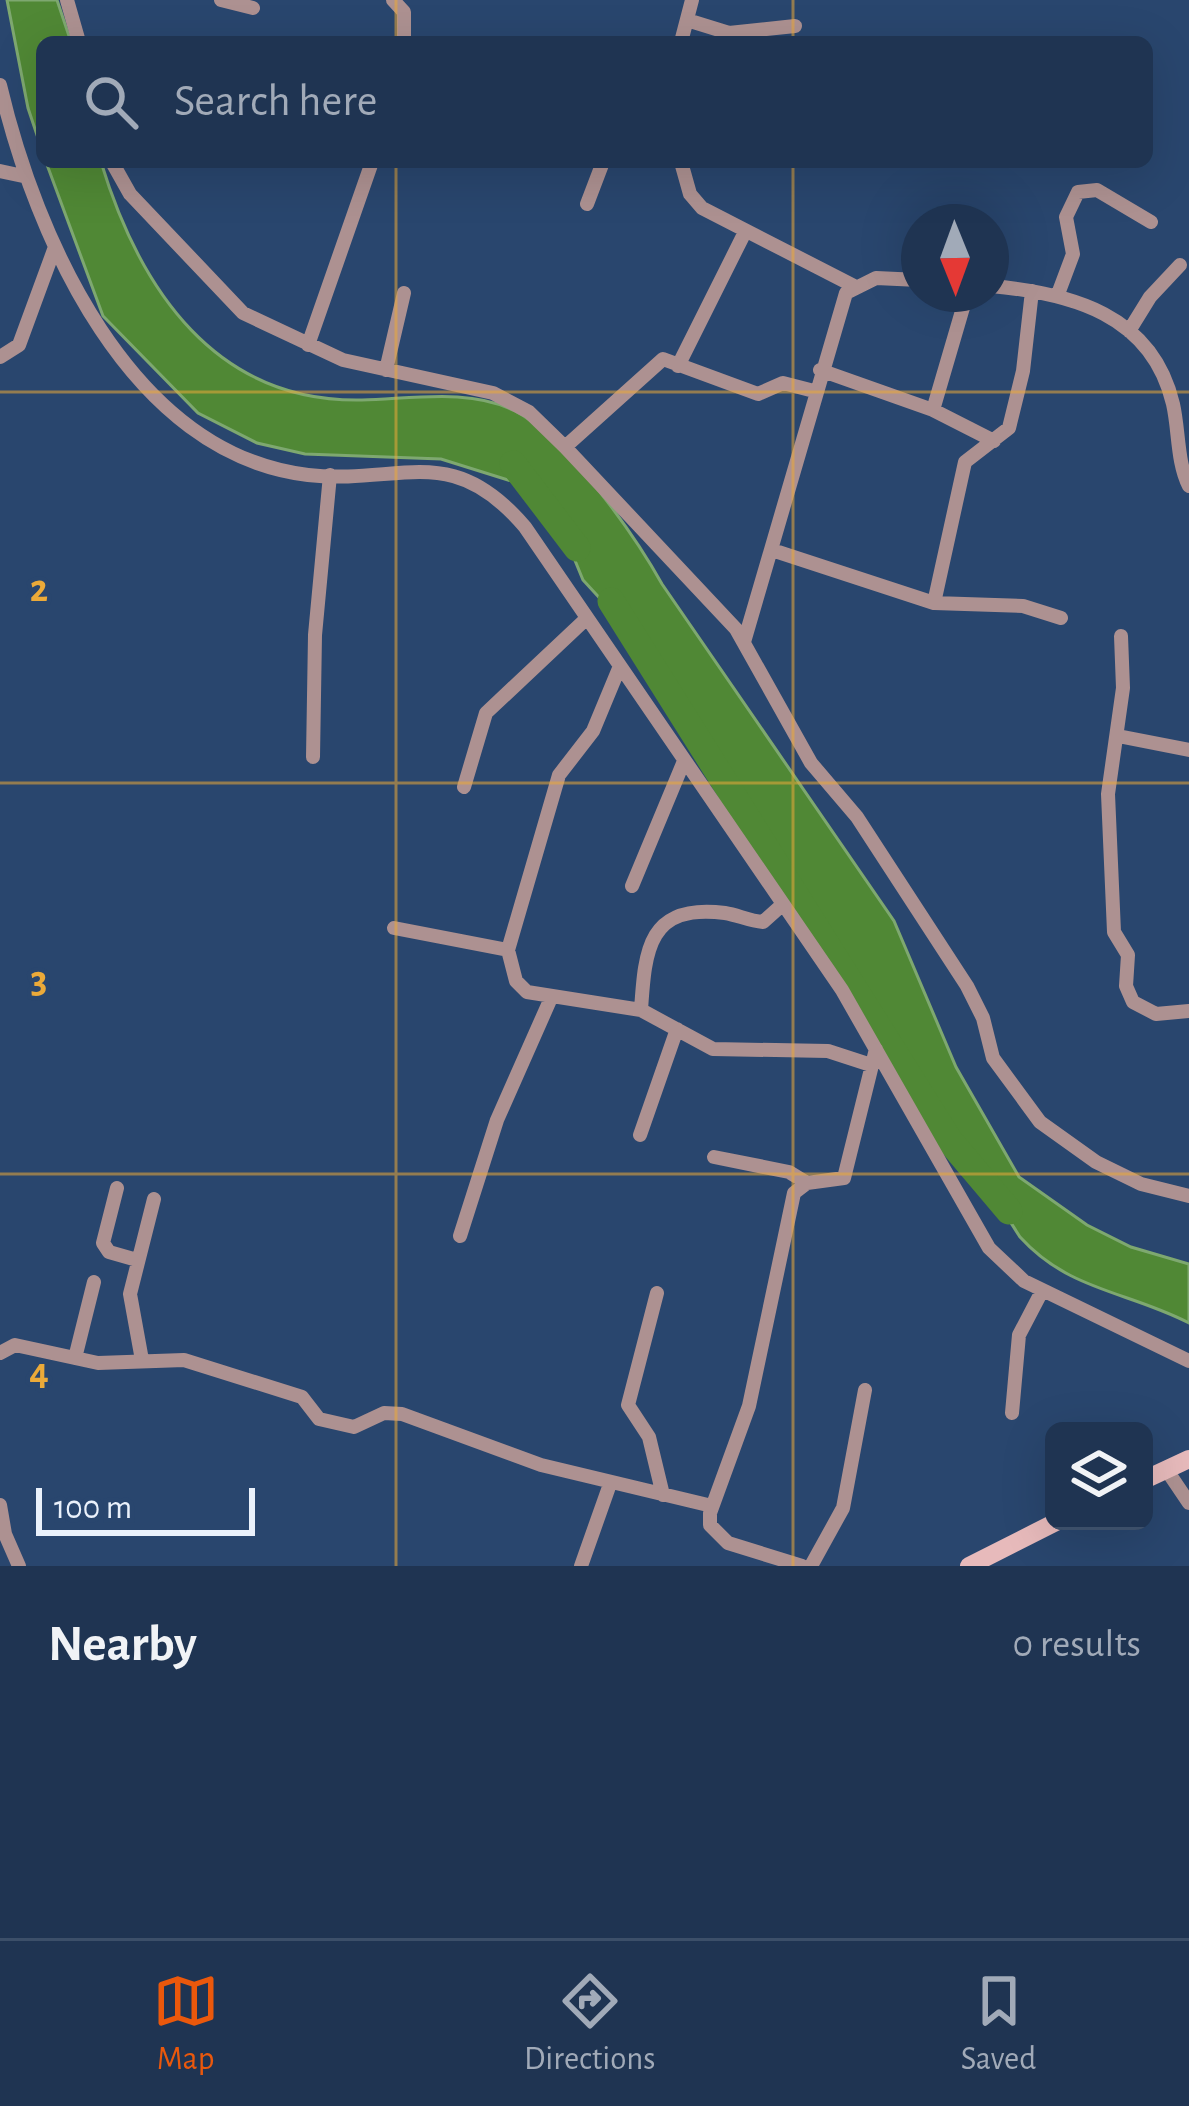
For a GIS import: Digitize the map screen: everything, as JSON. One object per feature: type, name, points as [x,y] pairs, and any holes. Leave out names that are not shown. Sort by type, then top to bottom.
[{"type":"main road","points":[[1153,1476],[1189,1459]]},
{"type":"main road","points":[[969,1566],[1045,1528]]},
{"type":"street","points":[[67,0],[77,36]]},
{"type":"street","points":[[221,0],[253,8]]},
{"type":"street","points":[[393,0],[404,12],[404,36]]},
{"type":"street","points":[[683,36],[692,0]]},
{"type":"street","points":[[687,20],[729,33],[795,26]]},
{"type":"street","points":[[0,85],[23,176],[55,247],[131,372],[177,417],[245,460],[330,475],[424,469],[482,486],[525,527],[782,905],[876,1049],[989,1248],[1013,1273],[1042,1292],[1189,1361]]},
{"type":"street","points":[[115,168],[130,194],[231,305],[308,345],[386,370],[493,393],[529,412],[744,642],[811,763],[856,818],[967,986],[983,1018],[993,1058],[1040,1122],[1096,1162],[1141,1184],[1189,1196]]},
{"type":"street","points":[[308,345],[370,168]]},
{"type":"street","points":[[587,204],[601,168]]},
{"type":"street","points":[[683,168],[693,200],[744,234],[854,286]]},
{"type":"street","points":[[0,171],[23,176]]},
{"type":"street","points":[[1058,294],[1073,254],[1066,217],[1078,193],[1097,190],[1151,222]]},
{"type":"street","points":[[679,366],[744,234]]},
{"type":"street","points":[[0,357],[19,345],[55,247]]},
{"type":"street","points":[[1129,331],[1150,297],[1180,265]]},
{"type":"street","points":[[744,642],[838,309],[854,286],[876,278],[901,279]]},
{"type":"street","points":[[1009,288],[1058,294],[1099,309],[1129,331],[1168,386],[1189,486]]},
{"type":"street","points":[[934,602],[965,462],[1009,428],[1020,387],[1032,291]]},
{"type":"street","points":[[386,370],[404,293]]},
{"type":"street","points":[[933,410],[962,312]]},
{"type":"street","points":[[565,447],[657,361],[758,394],[783,383],[814,391]]},
{"type":"street","points":[[820,370],[933,410],[994,441]]},
{"type":"street","points":[[313,757],[315,635],[330,475]]},
{"type":"street","points":[[772,550],[934,602],[1023,606],[1061,619]]},
{"type":"street","points":[[464,788],[486,713],[586,618]]},
{"type":"street","points":[[1120,635],[1118,736],[1108,794],[1112,923],[1128,955],[1127,995],[1156,1014],[1189,1011]]},
{"type":"street","points":[[620,665],[593,730],[559,775],[508,950],[519,987],[551,998],[641,1010],[713,1049],[828,1052],[871,1065]]},
{"type":"street","points":[[1118,736],[1189,750]]},
{"type":"street","points":[[632,886],[684,761]]},
{"type":"street","points":[[641,1010],[644,958],[660,927],[680,916],[720,913],[763,922],[782,905]]},
{"type":"street","points":[[394,928],[508,950]]},
{"type":"street","points":[[460,1236],[497,1120],[551,998]]},
{"type":"street","points":[[640,1135],[677,1029]]},
{"type":"street","points":[[866,1390],[844,1508],[806,1566],[728,1543],[710,1525],[712,1506],[749,1406],[794,1193],[807,1183],[844,1178],[876,1049]]},
{"type":"street","points":[[714,1156],[789,1172],[807,1183]]},
{"type":"street","points":[[117,1188],[104,1243],[109,1252],[137,1260]]},
{"type":"street","points":[[142,1360],[130,1294],[154,1199]]},
{"type":"street","points":[[75,1358],[94,1282]]},
{"type":"street","points":[[1012,1413],[1019,1335],[1042,1292]]},
{"type":"street","points":[[657,1293],[628,1406],[649,1437],[663,1495]]},
{"type":"street","points":[[0,1330],[3,1350],[98,1363],[184,1360],[302,1397],[312,1417],[362,1426],[384,1413],[402,1414],[483,1447],[610,1484],[712,1506]]},
{"type":"street","points":[[1166,1469],[1189,1503]]},
{"type":"street","points":[[581,1566],[610,1484]]},
{"type":"street","points":[[0,1505],[4,1534],[19,1566]]},
{"type":"shaded area","points":[[7,0],[57,0],[69,36],[36,36],[36,132]]},
{"type":"shaded area","points":[[48,168],[103,168],[138,254],[162,294],[191,330],[226,360],[265,382],[310,396],[479,399],[515,411],[556,442],[617,514],[894,921],[956,1067],[1019,1177],[1087,1225],[1131,1247],[1189,1264],[1189,1323],[1079,1280],[1020,1237],[640,642],[583,580],[551,502],[521,484],[441,459],[305,454],[257,443],[198,413],[103,316]]},
{"type":"waterway","points":[[513,464],[577,548]]},
{"type":"waterway","points":[[611,601],[949,1140],[1009,1211]]}]
